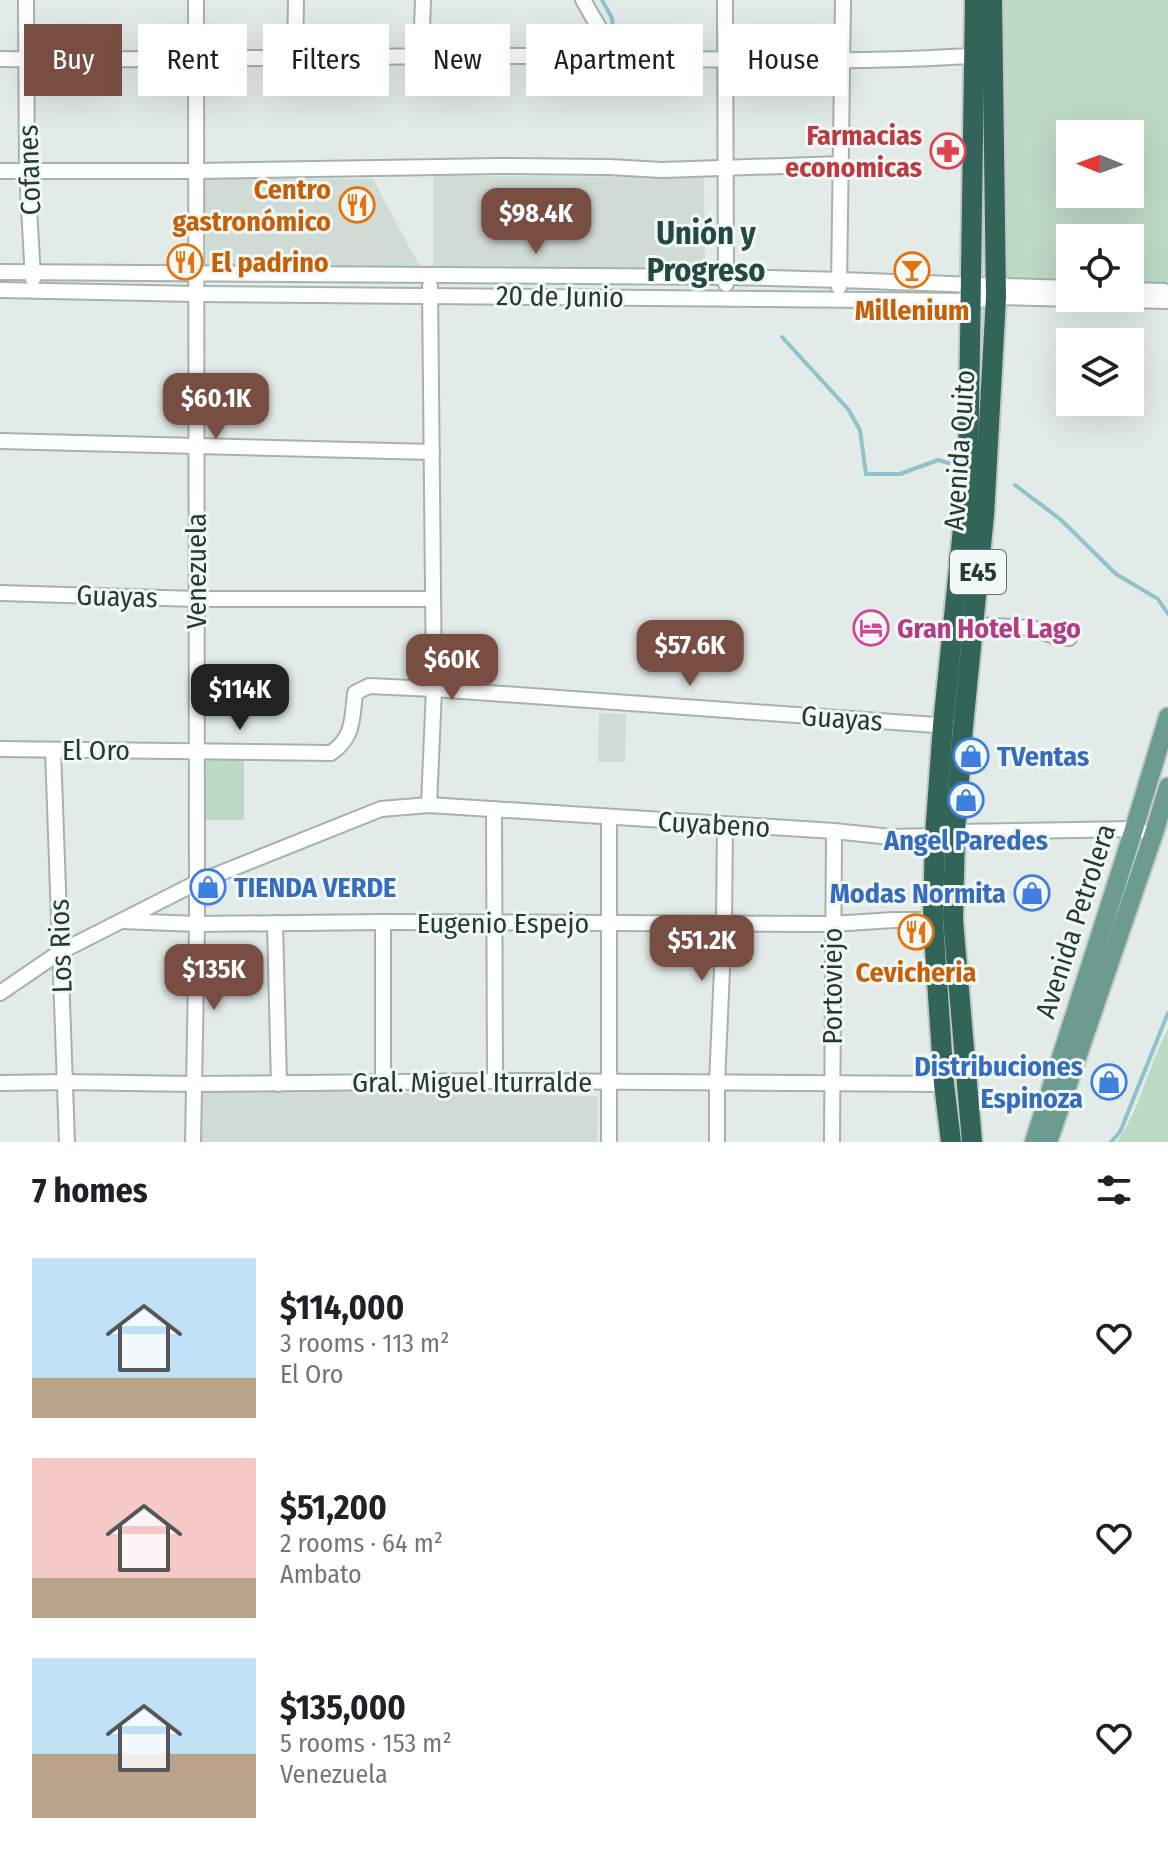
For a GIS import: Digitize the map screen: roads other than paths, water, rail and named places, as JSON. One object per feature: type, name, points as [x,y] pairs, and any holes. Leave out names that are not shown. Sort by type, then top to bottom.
[{"type":"highway","name":"Avenida Quito","points":[[953,726],[973,625],[987,471],[996,291],[983,55],[975,0]]},
{"type":"highway","name":"Avenida Quito","points":[[951,1142],[944,1084],[945,834],[968,480],[972,293],[983,55],[992,0]]},
{"type":"highway","name":"Avenida Quito","points":[[943,920],[972,1142]]},
{"type":"main road","name":"Avenida Petrolera","points":[[1034,1142],[1168,717]]},
{"type":"main road","name":"Avenida Petrolera","points":[[1048,1142],[1168,787]]},
{"type":"street","name":"Cofanes","points":[[26,0],[26,24]]},
{"type":"street","name":"Venezuela","points":[[196,0],[196,24]]},
{"type":"street","points":[[296,0],[296,24]]},
{"type":"street","points":[[422,24],[423,0]]},
{"type":"street","points":[[583,0],[597,24]]},
{"type":"street","points":[[725,0],[725,24]]},
{"type":"street","points":[[843,0],[843,24]]},
{"type":"street","points":[[847,61],[983,55]]},
{"type":"street","points":[[0,59],[24,60]]},
{"type":"street","name":"Cofanes","points":[[27,96],[33,291]]},
{"type":"street","name":"Venezuela","points":[[193,1142],[197,924],[196,96]]},
{"type":"street","points":[[725,96],[725,298]]},
{"type":"street","points":[[838,299],[842,96]]},
{"type":"street","points":[[0,171],[499,166],[662,170],[841,164]]},
{"type":"street","name":"20 de Junio","points":[[0,272],[839,279],[972,293]]},
{"type":"street","points":[[429,805],[434,689],[431,274]]},
{"type":"street","name":"20 de Junio","points":[[0,290],[838,299],[1056,289]]},
{"type":"street","points":[[1144,290],[1168,291]]},
{"type":"street","name":"20 de Junio","points":[[996,291],[1168,301]]},
{"type":"street","points":[[0,441],[432,452]]},
{"type":"street","name":"Guayas","points":[[0,593],[196,599],[433,599]]},
{"type":"street","points":[[973,625],[1032,628],[1069,638]]},
{"type":"street","name":"El Oro","points":[[0,749],[331,753],[351,729],[355,693],[369,686],[434,689]]},
{"type":"street","name":"Guayas","points":[[434,689],[953,726]]},
{"type":"street","name":"Los Rios","points":[[53,750],[67,1142]]},
{"type":"street","name":"Cuyabeno","points":[[0,993],[60,952],[196,883],[381,809],[429,805],[891,837],[1134,829],[1154,833]]},
{"type":"street","points":[[494,809],[495,1081]]},
{"type":"street","points":[[609,817],[609,1142]]},
{"type":"street","points":[[717,1142],[725,825]]},
{"type":"street","name":"Portoviejo","points":[[832,1142],[834,831]]},
{"type":"street","name":"Eugenio Espejo","points":[[121,921],[197,924],[832,924],[943,920]]},
{"type":"street","points":[[383,922],[383,1082]]},
{"type":"street","points":[[275,923],[279,1084]]},
{"type":"street","name":"Gral. Miguel Iturralde","points":[[0,1083],[609,1081],[944,1084]]},
{"type":"waterway","points":[[602,0],[612,24]]},
{"type":"waterway","points":[[782,337],[848,409],[860,430],[866,474],[900,474],[938,460],[949,463]]},
{"type":"waterway","points":[[1015,485],[1060,519],[1116,574],[1158,599],[1168,614]]},
{"type":"waterway","points":[[1111,1142],[1120,1132],[1168,1013]]},
{"type":"place","name":"Farmacias economicas","points":[[948,151]]},
{"type":"place","name":"Centro gastronómico","points":[[357,205]]},
{"type":"place","name":"El padrino","points":[[185,262]]},
{"type":"place","name":"Millenium","points":[[912,270]]},
{"type":"place","name":"Gran Hotel Lago","points":[[871,628]]},
{"type":"place","name":"TVentas","points":[[971,756]]},
{"type":"place","name":"Angel Paredes","points":[[966,800]]},
{"type":"place","name":"TIENDA VERDE","points":[[208,887]]},
{"type":"place","name":"Modas Normita","points":[[1032,893]]},
{"type":"place","name":"Cevicheria","points":[[916,932]]},
{"type":"place","name":"Distribuciones Espinoza","points":[[1109,1082]]},
{"type":"district","name":"Unión y Progreso","points":[[706,252]]}]
